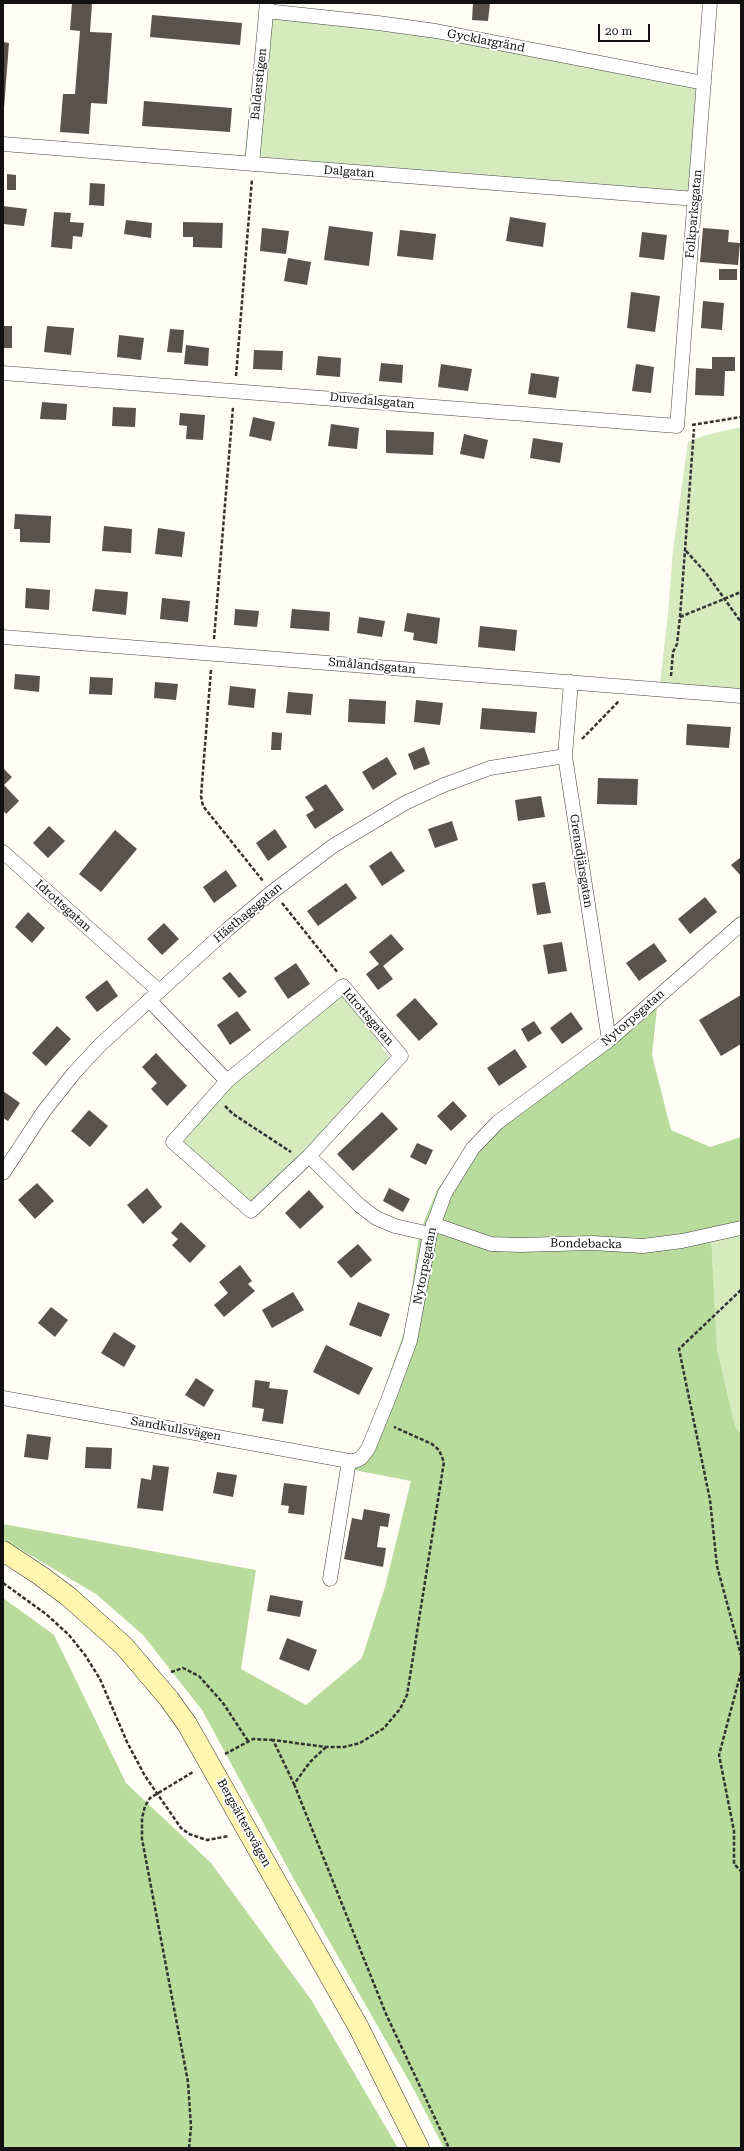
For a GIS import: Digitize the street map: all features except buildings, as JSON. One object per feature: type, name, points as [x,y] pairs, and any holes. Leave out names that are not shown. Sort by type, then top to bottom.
[{"type":"street","name":"Folkparksgatan","points":[[677,426],[696,199],[710,3]]},
{"type":"street","name":"Gycklargränd","points":[[267,7],[436,32],[704,83]]},
{"type":"street","name":"Balderstigen","points":[[252,164],[267,7]]},
{"type":"street","name":"Dalgatan","points":[[3,144],[696,199]]},
{"type":"street","name":"Duvedalsgatan","points":[[3,373],[677,426]]},
{"type":"street","name":"Smålandsgatan","points":[[3,636],[571,682],[671,692],[741,696]]},
{"type":"street","name":"Grenadjärsgatan","points":[[571,682],[565,756],[609,1040]]},
{"type":"street","name":"Hästhagsgatan","points":[[3,1173],[44,1111],[74,1073],[101,1044],[272,892],[333,846],[405,803],[437,788],[490,768],[565,756]]},
{"type":"street","name":"Idrottsgatan","points":[[3,852],[154,996],[227,1080]]},
{"type":"street","name":"Nytorpsgatan","points":[[349,1461],[355,1461],[361,1458],[368,1449],[410,1341],[432,1229],[445,1193],[457,1171],[473,1148],[498,1122],[609,1040],[741,924]]},
{"type":"street","name":"Idrottsgatan","points":[[343,986],[401,1056],[306,1159],[251,1210],[173,1142],[227,1080],[343,986]]},
{"type":"street","points":[[306,1159],[376,1218],[395,1226],[432,1229]]},
{"type":"street","name":"Bondebacka","points":[[432,1229],[491,1244],[521,1245],[592,1243],[643,1246],[682,1241],[741,1228]]},
{"type":"street","name":"Sandkullsvägen","points":[[3,1398],[349,1461]]},
{"type":"street","points":[[330,1579],[349,1461]]},
{"type":"street","name":"Bergsättersvägen","points":[[3,1551],[41,1576],[63,1593],[124,1646],[187,1724],[359,2028],[419,2148]]},
{"type":"path","points":[[252,164],[251,193],[201,796],[203,806],[340,976],[343,986]]},
{"type":"path","points":[[677,426],[694,425],[741,417]]},
{"type":"path","points":[[671,692],[672,652],[677,644],[686,550],[694,425]]},
{"type":"path","points":[[686,550],[706,573],[723,599],[741,622]]},
{"type":"path","points":[[680,617],[741,592]]},
{"type":"path","points":[[565,756],[609,713],[619,701],[623,687]]},
{"type":"path","points":[[213,1095],[233,1114],[306,1159]]},
{"type":"path","points":[[741,1290],[679,1349],[710,1500],[717,1566],[741,1655]]},
{"type":"path","points":[[219,1757],[248,1741],[261,1738],[326,1747],[344,1747],[360,1743],[384,1728],[400,1709],[407,1696],[444,1470],[443,1457],[432,1444],[379,1421]]},
{"type":"path","points":[[3,1583],[46,1614],[69,1635],[85,1655],[100,1680],[127,1742],[156,1793],[181,1828],[189,1834],[207,1840],[230,1836]]},
{"type":"path","points":[[170,1673],[176,1669],[183,1668],[199,1676],[223,1703],[248,1741]]},
{"type":"path","points":[[741,1672],[719,1755],[734,1831],[734,1864],[741,1871]]},
{"type":"path","points":[[273,1740],[294,1784],[386,2014],[449,2148]]},
{"type":"path","points":[[294,1784],[310,1762],[326,1747]]},
{"type":"path","points":[[189,2148],[191,2128],[188,2082],[142,1839],[142,1818],[145,1806],[156,1793],[194,1772]]},
{"type":"green space","points":[[260,10],[696,78],[694,205],[243,167]]},
{"type":"green space","points":[[741,427],[741,695],[659,692],[668,614],[673,550],[688,442],[706,435]]},
{"type":"green space","points":[[342,987],[389,1058],[369,1087],[248,1209],[176,1143],[220,1086]]},
{"type":"green space","points":[[658,998],[652,1055],[671,1130],[710,1147],[741,1137],[741,1230],[711,1233],[717,1348],[735,1426],[741,1434],[741,2148],[444,2148],[413,2088],[291,1874],[202,1710],[143,1635],[96,1594],[3,1539],[3,1524],[256,1570],[241,1669],[306,1705],[362,1658],[385,1587],[411,1481],[339,1467],[364,1446],[407,1324],[419,1234],[437,1190],[473,1138]]},
{"type":"green space","points":[[741,1230],[741,1434],[735,1426],[717,1348],[711,1233]]},
{"type":"green space","points":[[3,1598],[54,1635],[126,1783],[211,1863],[312,2001],[398,2148],[3,2148]]}]
